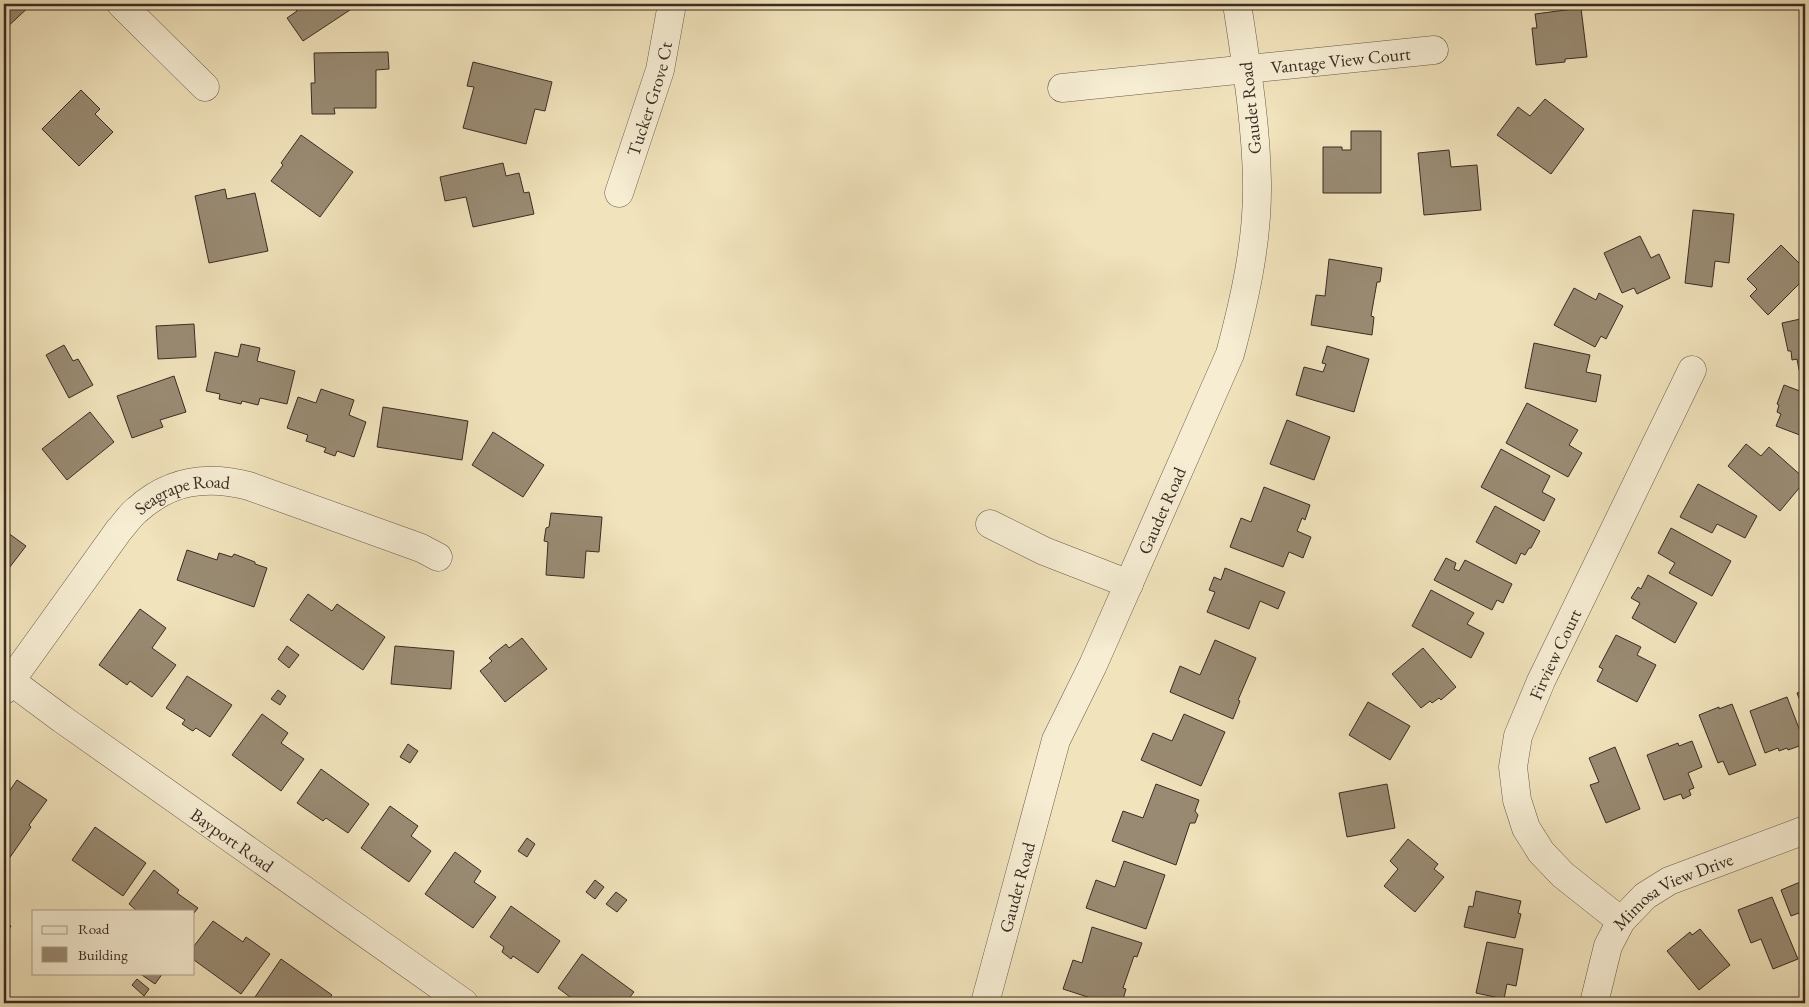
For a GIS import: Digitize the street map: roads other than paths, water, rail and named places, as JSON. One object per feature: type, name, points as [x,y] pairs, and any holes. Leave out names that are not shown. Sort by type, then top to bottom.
[{"type":"street","points":[[121,4],[205,87]]},
{"type":"street","name":"Tucker Grove Ct","points":[[619,193],[660,70],[672,4]]},
{"type":"street","name":"Gaudet Road","points":[[985,1003],[1056,740],[1093,665],[1230,354],[1242,311],[1253,252],[1257,183],[1253,115],[1237,4]]},
{"type":"street","name":"Vantage View Court","points":[[1062,88],[1434,50]]},
{"type":"street","name":"Firview Court","points":[[1621,921],[1562,875],[1541,852],[1526,828],[1517,800],[1514,767],[1518,736],[1541,680],[1692,370]]},
{"type":"street","name":"Seagrape Road","points":[[6,682],[119,530],[136,510],[163,491],[182,484],[211,480],[230,481],[248,486],[421,548],[438,557]]},
{"type":"street","points":[[990,524],[1044,551],[1129,584]]},
{"type":"street","name":"Bayport Road","points":[[6,682],[62,719],[464,1003]]},
{"type":"street","name":"Mimosa View Drive","points":[[1594,1003],[1608,946],[1621,921],[1645,896],[1669,881],[1805,830]]}]
